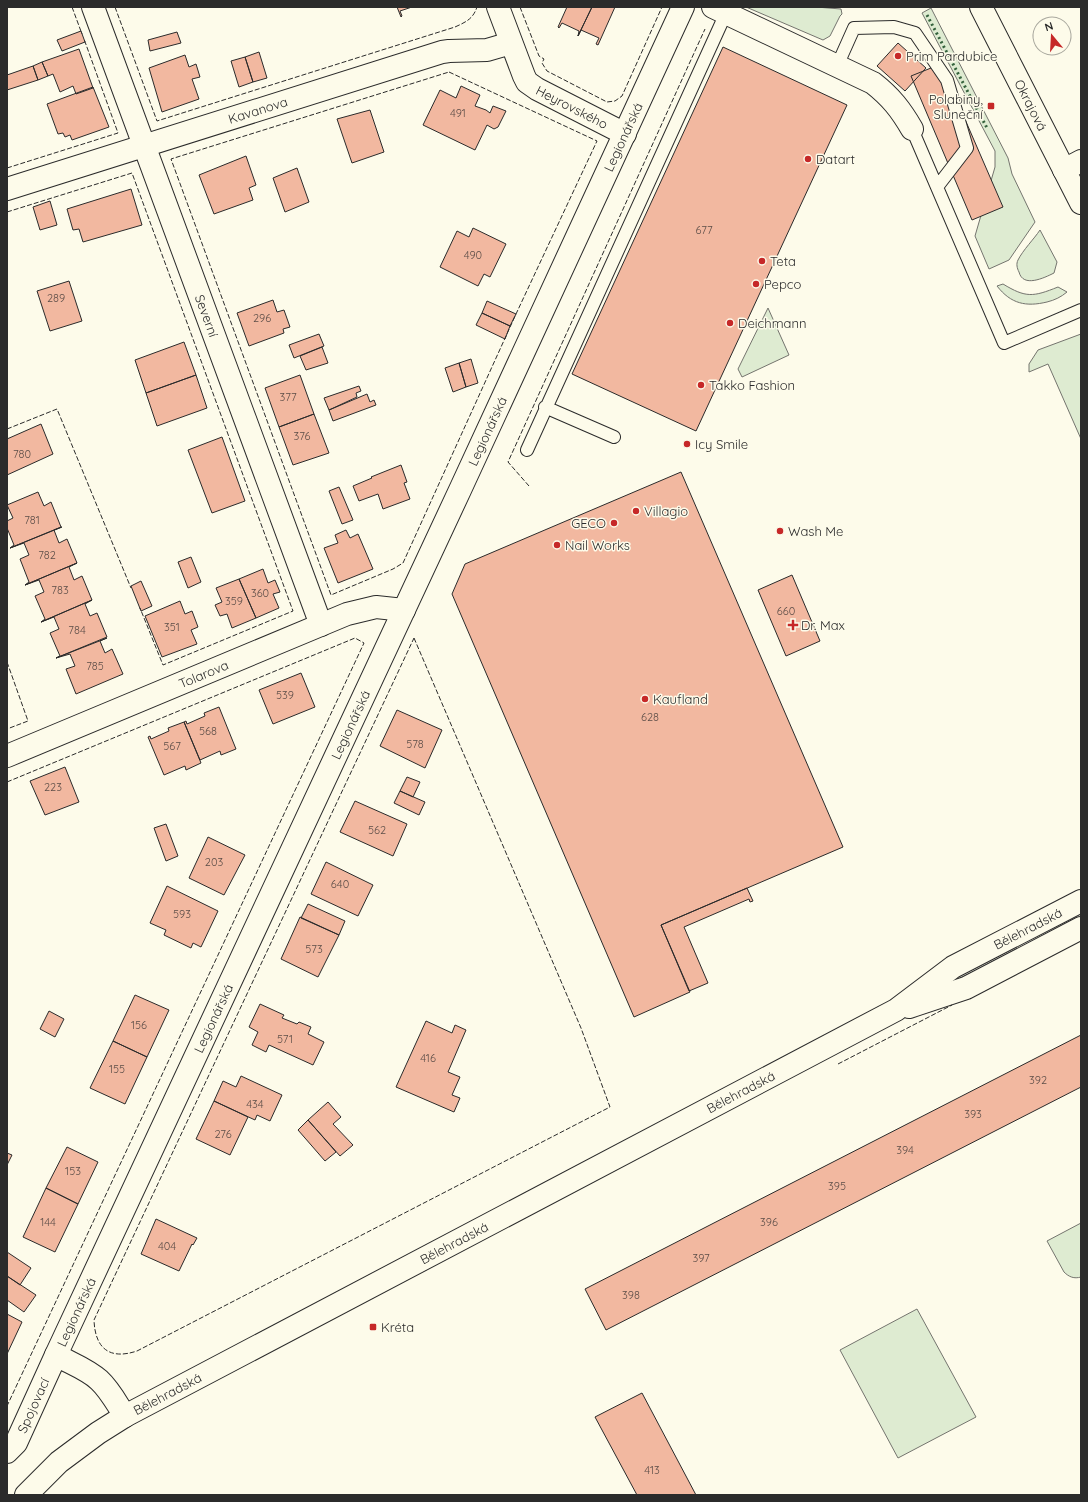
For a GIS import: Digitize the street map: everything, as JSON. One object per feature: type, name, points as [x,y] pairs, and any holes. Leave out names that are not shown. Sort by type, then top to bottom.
[{"type":"street","name":"Severní","points":[[93,7],[321,625]]},
{"type":"street","name":"Heyrovského","points":[[498,7],[524,76],[532,86],[625,134]]},
{"type":"street","name":"Legionářská","points":[[125,1416],[108,1390],[100,1381],[89,1372],[56,1355],[404,610],[683,7]]},
{"type":"street","name":"Okrajová","points":[[981,7],[1073,166],[1081,203]]},
{"type":"street","points":[[719,10],[873,83],[888,95],[901,110],[912,129]]},
{"type":"street","name":"Kavanova","points":[[7,189],[442,52],[487,50],[511,43]]},
{"type":"street","name":"Tolarova","points":[[7,756],[347,614],[376,607],[404,610]]},
{"type":"street","name":"Bělehradská","points":[[26,1495],[59,1462],[98,1433],[125,1416],[896,1010],[953,967],[1081,900]]},
{"type":"street","name":"Bělehradská","points":[[896,1010],[966,988],[1081,928]]},
{"type":"street","name":"Spojovací","points":[[7,1452],[16,1443],[56,1355]]},
{"type":"lane","points":[[527,450],[719,10]]},
{"type":"lane","points":[[837,66],[854,28],[894,27],[915,33],[947,80],[967,148],[937,187]]},
{"type":"lane","points":[[912,129],[1004,343],[1081,310]]},
{"type":"lane","points":[[545,407],[614,437]]},
{"type":"green space","points":[[746,7],[816,7],[841,9],[842,14],[830,36],[823,40]]},
{"type":"green space","points":[[931,8],[1008,158],[1012,174],[1035,222],[1009,260],[989,269],[975,236],[995,167],[995,151],[922,13]]},
{"type":"green space","points":[[1040,230],[1057,262],[1054,273],[1040,279],[1029,281],[1025,280],[1021,277],[1017,262]]},
{"type":"green space","points":[[1003,284],[1024,294],[1042,293],[1058,287],[1067,292],[1050,301],[1026,304],[1013,300],[1002,292],[997,286]]},
{"type":"green space","points":[[768,308],[789,355],[742,377],[738,369]]},
{"type":"green space","points":[[1081,334],[1081,439],[1048,364],[1029,372],[1029,364],[1038,350]]},
{"type":"green space","points":[[1081,1223],[1081,1277],[1074,1278],[1064,1272],[1047,1241]]},
{"type":"green space","points":[[917,1309],[976,1417],[898,1458],[840,1350]]},
{"type":"building","points":[[397,7],[412,7],[400,11],[401,17]]},
{"type":"building","points":[[567,7],[592,7],[578,36],[579,31],[562,23],[559,28],[558,27]]},
{"type":"building","points":[[592,7],[615,7],[598,45],[596,44],[599,38],[581,30],[578,36]]},
{"type":"building","points":[[81,31],[85,42],[62,51],[57,40]]},
{"type":"building","points":[[177,32],[181,43],[150,51],[148,40]]},
{"type":"building","points":[[898,43],[926,68],[905,91],[877,66]]},
{"type":"building","points":[[723,47],[847,105],[696,431],[572,374]]},
{"type":"building","points":[[79,49],[93,88],[76,94],[73,86],[60,92],[53,74],[48,76],[42,62]]},
{"type":"building","points":[[259,52],[267,78],[253,82],[245,57]]},
{"type":"building","points":[[185,55],[189,67],[196,64],[200,77],[192,79],[199,99],[162,112],[149,68]]},
{"type":"building","points":[[245,57],[253,82],[239,87],[231,61]]},
{"type":"building","points":[[42,62],[48,76],[38,80],[33,66]]},
{"type":"building","points":[[941,64],[1003,207],[972,220],[911,76]]},
{"type":"building","points":[[33,66],[38,80],[7,90],[7,75]]},
{"type":"building","points":[[461,86],[480,95],[475,106],[490,113],[493,106],[506,111],[498,127],[494,129],[487,125],[475,150],[423,125],[440,90],[456,98]]},
{"type":"building","points":[[93,87],[109,127],[72,140],[70,135],[65,137],[63,133],[58,134],[47,104]]},
{"type":"building","points":[[370,110],[384,152],[352,163],[337,119]]},
{"type":"building","points":[[246,156],[256,185],[249,188],[253,200],[214,214],[199,175]]},
{"type":"building","points":[[297,168],[309,202],[285,212],[273,178]]},
{"type":"building","points":[[131,189],[142,225],[83,242],[79,229],[73,230],[67,209]]},
{"type":"building","points":[[50,201],[57,225],[40,230],[33,207]]},
{"type":"building","points":[[473,228],[506,244],[490,277],[484,274],[478,286],[440,267],[457,231],[469,237]]},
{"type":"building","points":[[69,281],[82,321],[50,331],[37,291]]},
{"type":"building","points":[[273,300],[277,312],[284,310],[290,327],[283,329],[284,333],[249,346],[237,313]]},
{"type":"building","points":[[487,301],[516,314],[510,326],[482,313]]},
{"type":"building","points":[[482,313],[510,326],[505,339],[476,325]]},
{"type":"building","points":[[319,334],[324,346],[294,358],[289,345]]},
{"type":"building","points":[[184,342],[196,375],[146,393],[135,360]]},
{"type":"building","points":[[322,347],[328,363],[306,370],[300,356]]},
{"type":"building","points":[[471,359],[478,383],[466,387],[459,363]]},
{"type":"building","points":[[459,363],[466,387],[453,392],[445,368]]},
{"type":"building","points":[[196,375],[207,408],[157,426],[146,393]]},
{"type":"building","points":[[300,375],[314,414],[279,427],[265,388]]},
{"type":"building","points":[[359,386],[361,391],[356,393],[357,397],[329,410],[324,398]]},
{"type":"building","points":[[367,394],[370,402],[374,400],[376,405],[333,421],[329,410]]},
{"type":"building","points":[[314,414],[329,453],[293,465],[279,427]]},
{"type":"building","points":[[41,424],[53,454],[7,475],[7,439]]},
{"type":"building","points":[[222,437],[245,501],[212,513],[188,450]]},
{"type":"building","points":[[401,465],[407,482],[404,483],[410,499],[383,509],[378,494],[359,501],[353,486]]},
{"type":"building","points":[[681,472],[843,847],[661,925],[690,992],[634,1017],[452,594],[465,564]]},
{"type":"building","points":[[339,487],[353,520],[342,524],[329,491]]},
{"type":"building","points":[[38,492],[44,506],[51,502],[61,527],[10,548],[14,545],[7,528],[7,521],[13,518],[7,505]]},
{"type":"building","points":[[54,530],[59,543],[67,539],[77,563],[25,585],[29,582],[20,559],[29,555],[24,543],[10,548]]},
{"type":"building","points":[[346,530],[350,538],[358,534],[373,569],[338,583],[324,548],[338,543],[335,535]]},
{"type":"building","points":[[191,557],[201,582],[188,588],[178,562]]},
{"type":"building","points":[[77,563],[69,567],[74,580],[82,576],[92,600],[41,622],[45,619],[35,596],[44,592],[39,580],[25,585]]},
{"type":"building","points":[[263,569],[268,583],[275,580],[280,592],[273,594],[279,608],[256,618],[239,579]]},
{"type":"building","points":[[792,575],[820,641],[786,656],[758,590]]},
{"type":"building","points":[[239,579],[256,618],[232,628],[227,614],[220,616],[215,605],[222,602],[216,588]]},
{"type":"building","points":[[141,581],[152,606],[141,611],[131,586]]},
{"type":"building","points":[[92,600],[85,604],[90,616],[97,613],[107,637],[56,658],[60,656],[50,633],[59,629],[54,617],[41,622]]},
{"type":"building","points":[[180,601],[185,614],[192,611],[198,627],[191,630],[197,644],[162,657],[145,616]]},
{"type":"building","points":[[107,638],[100,641],[105,653],[112,649],[123,674],[76,694],[66,669],[75,666],[70,654],[56,658]]},
{"type":"building","points":[[301,673],[315,707],[273,724],[259,690]]},
{"type":"building","points":[[219,707],[236,749],[221,755],[220,751],[200,760],[184,722],[186,721],[187,724],[205,716],[204,713]]},
{"type":"building","points":[[397,710],[442,730],[425,768],[380,746]]},
{"type":"building","points":[[184,722],[201,763],[186,770],[185,766],[164,775],[148,737],[150,736],[151,739],[169,731],[168,728]]},
{"type":"building","points":[[65,767],[79,802],[45,815],[30,781]]},
{"type":"building","points":[[407,777],[420,782],[413,797],[400,791]]},
{"type":"building","points":[[400,791],[425,802],[419,815],[394,803]]},
{"type":"building","points":[[355,801],[407,824],[393,856],[340,832]]},
{"type":"building","points":[[166,824],[178,856],[166,861],[154,828]]},
{"type":"building","points":[[208,837],[245,855],[224,895],[189,878]]},
{"type":"building","points":[[326,862],[373,885],[358,916],[311,894]]},
{"type":"building","points":[[167,886],[218,911],[201,947],[193,943],[191,948],[164,935],[166,930],[150,923]]},
{"type":"building","points":[[747,888],[753,901],[750,902],[749,899],[684,927],[708,983],[689,991],[661,925]]},
{"type":"building","points":[[308,904],[345,921],[339,935],[301,918]]},
{"type":"building","points":[[300,917],[339,935],[318,977],[281,959]]},
{"type":"building","points":[[135,995],[169,1010],[147,1057],[113,1041]]},
{"type":"building","points":[[260,1004],[284,1015],[282,1018],[297,1024],[299,1022],[311,1027],[308,1034],[324,1042],[313,1065],[269,1045],[266,1052],[252,1045],[258,1032],[249,1027]]},
{"type":"building","points":[[49,1011],[64,1019],[55,1037],[40,1029]]},
{"type":"building","points":[[426,1021],[452,1033],[455,1025],[466,1030],[448,1072],[460,1077],[452,1095],[460,1098],[454,1112],[396,1087]]},
{"type":"building","points":[[1081,1035],[1081,1087],[606,1330],[585,1289]]},
{"type":"building","points":[[113,1041],[147,1057],[125,1104],[90,1088]]},
{"type":"building","points":[[241,1076],[282,1095],[270,1121],[257,1115],[255,1120],[214,1101],[223,1081],[236,1087]]},
{"type":"building","points":[[214,1101],[248,1117],[230,1155],[196,1139]]},
{"type":"building","points":[[328,1102],[341,1117],[333,1124],[353,1145],[340,1156],[308,1120]]},
{"type":"building","points":[[308,1120],[336,1152],[325,1161],[298,1130]]},
{"type":"building","points":[[67,1147],[98,1162],[78,1204],[46,1188]]},
{"type":"building","points":[[7,1153],[12,1155],[7,1165]]},
{"type":"building","points":[[46,1188],[78,1204],[55,1252],[23,1237]]},
{"type":"building","points":[[156,1219],[197,1238],[193,1245],[192,1244],[179,1271],[141,1254]]},
{"type":"building","points":[[7,1252],[31,1268],[20,1285],[7,1276]]},
{"type":"building","points":[[7,1276],[36,1295],[24,1312],[7,1300]]},
{"type":"building","points":[[7,1314],[22,1322],[7,1354]]},
{"type":"building","points":[[642,1393],[696,1495],[637,1495],[595,1417]]},
{"type":"hedge","points":[[927,15],[987,128]]},
{"type":"fence","points":[[72,7],[82,34]]},
{"type":"fence","points":[[115,7],[157,121],[455,27],[469,20],[477,7]]},
{"type":"fence","points":[[520,7],[539,56],[544,59],[542,63],[547,71],[607,102],[615,101],[622,96],[662,7]]},
{"type":"fence","points":[[529,486],[508,462],[705,29]]},
{"type":"fence","points":[[7,168],[118,133],[84,39]]},
{"type":"fence","points":[[449,72],[597,141],[516,314],[403,563],[393,569],[331,595],[171,159],[449,72]]},
{"type":"fence","points":[[7,212],[132,173],[293,611],[163,665],[140,608]]},
{"type":"fence","points":[[7,429],[57,409],[131,588]]},
{"type":"fence","points":[[7,782],[355,638],[364,643],[7,1406]]},
{"type":"fence","points":[[414,638],[581,1028],[610,1107],[137,1351],[119,1354],[112,1353],[106,1350],[97,1338],[94,1320],[414,638]]},
{"type":"fence","points":[[7,662],[28,721],[7,729]]},
{"type":"fence","points":[[838,1064],[952,1005]]},
{"type":"place","name":"Prim Pardubice","points":[[898,56]]},
{"type":"place","name":"Polabiny, Sluneční","points":[[991,106]]},
{"type":"place","name":"Datart","points":[[808,159]]},
{"type":"place","name":"Teta","points":[[762,261]]},
{"type":"place","name":"Pepco","points":[[756,284]]},
{"type":"place","name":"Deichmann","points":[[730,323]]},
{"type":"place","name":"Takko Fashion","points":[[701,385]]},
{"type":"place","name":"Icy Smile","points":[[687,444]]},
{"type":"place","name":"Villagio","points":[[636,511]]},
{"type":"place","name":"GECO","points":[[614,523]]},
{"type":"place","name":"Wash Me","points":[[780,531]]},
{"type":"place","name":"Nail Works","points":[[557,545]]},
{"type":"place","name":"Dr. Max","points":[[793,625]]},
{"type":"place","name":"Kaufland","points":[[645,699]]},
{"type":"place","name":"Kréta","points":[[373,1327]]}]
